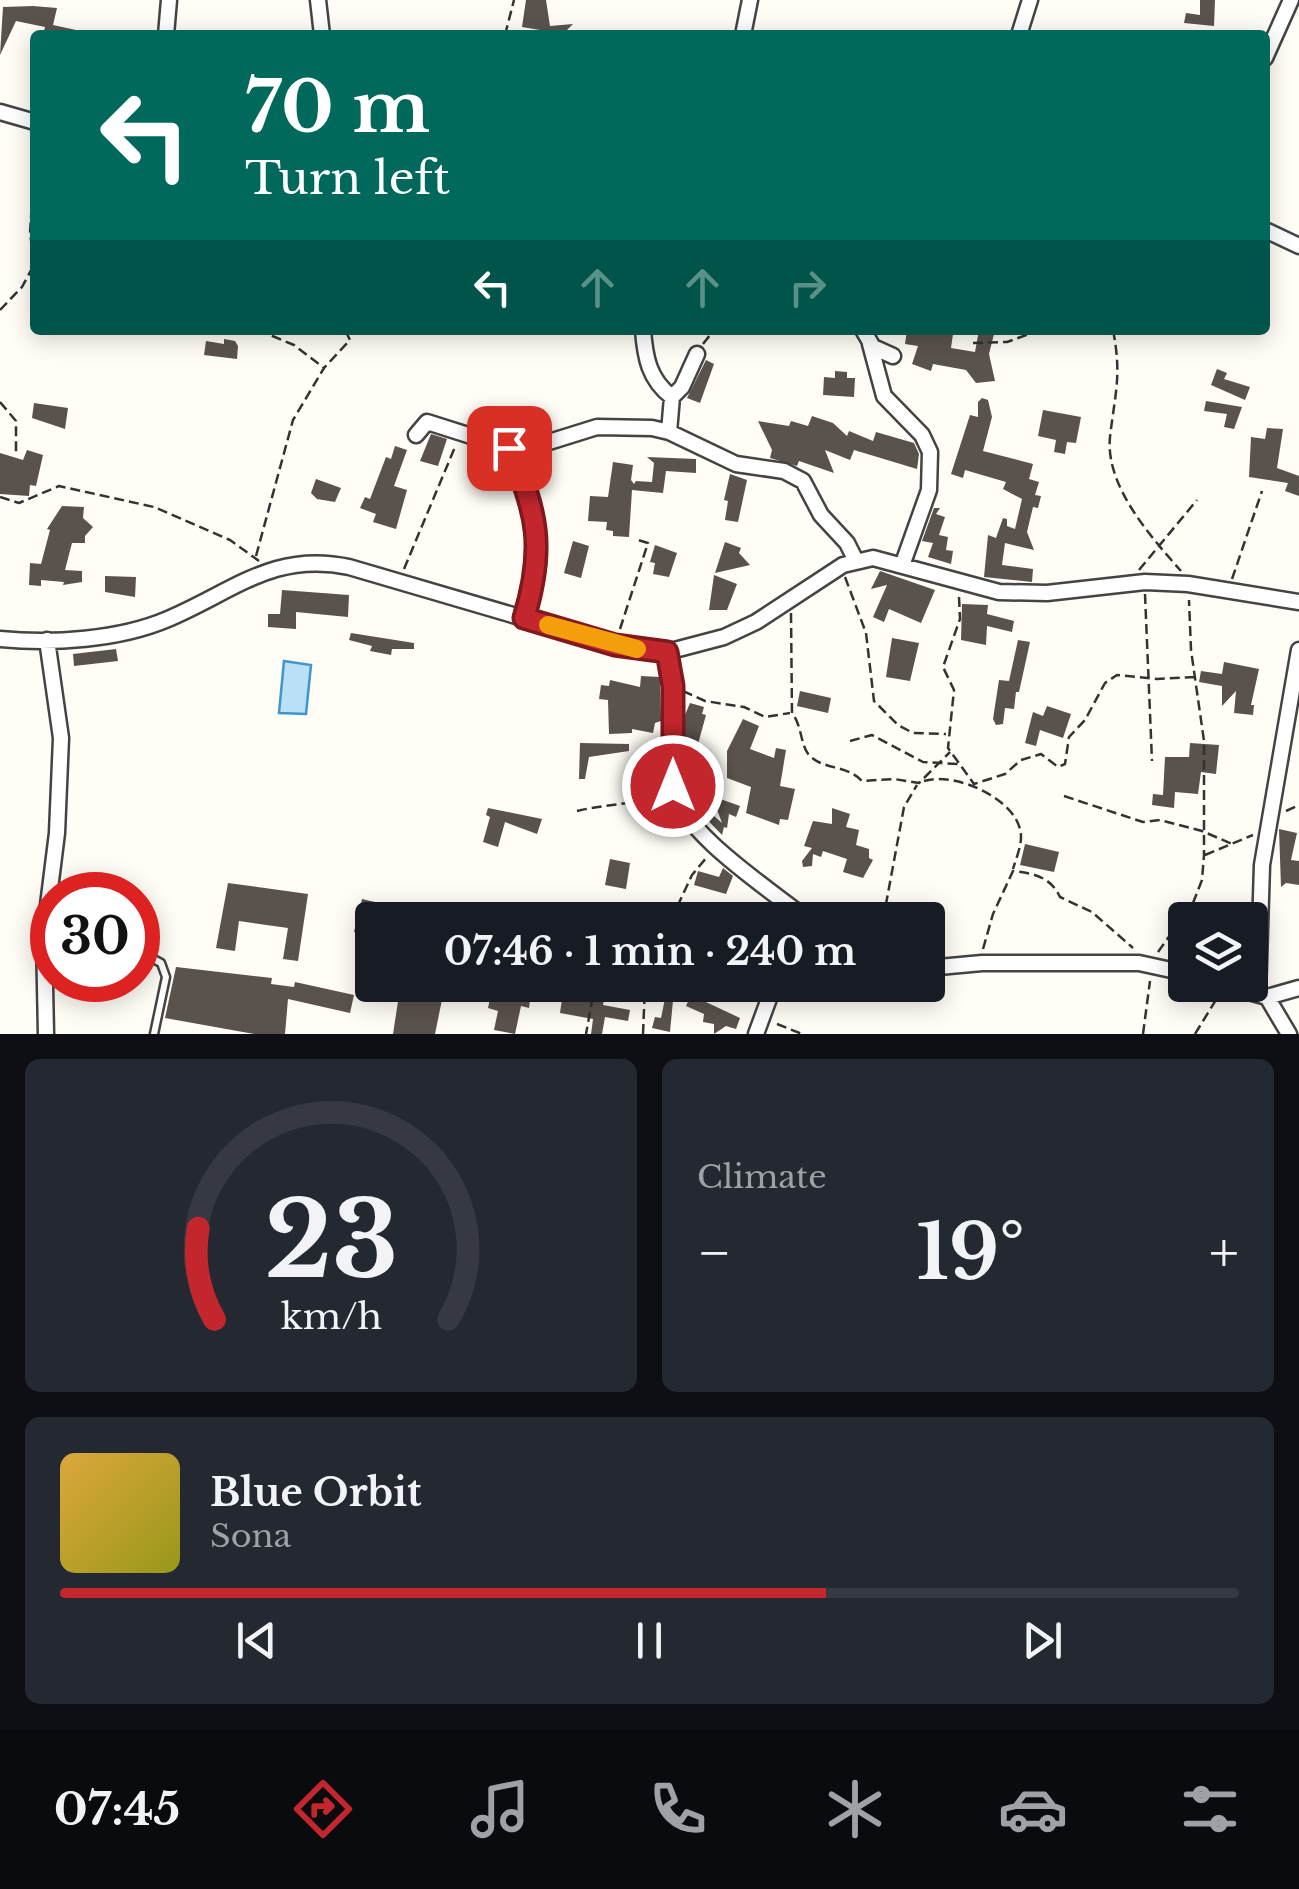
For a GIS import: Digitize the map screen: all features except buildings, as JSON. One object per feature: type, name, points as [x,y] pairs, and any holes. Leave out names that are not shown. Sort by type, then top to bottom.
[{"type":"street","points":[[166,30],[168,0]]},
{"type":"street","points":[[318,0],[321,30]]},
{"type":"street","points":[[743,30],[750,0]]},
{"type":"street","points":[[1021,30],[1030,0]]},
{"type":"street","points":[[1270,47],[1292,0]]},
{"type":"street","points":[[0,112],[30,121]]},
{"type":"street","points":[[1270,232],[1299,246]]},
{"type":"street","points":[[644,335],[648,366],[660,388],[672,397]]},
{"type":"street","points":[[866,337],[893,356]]},
{"type":"street","points":[[866,337],[884,396],[922,435],[930,452],[928,490],[902,564]]},
{"type":"street","points":[[670,432],[672,397],[682,388],[697,354]]},
{"type":"street","points":[[416,435],[426,422],[509,448],[533,446],[598,427],[670,432],[736,464],[784,471],[803,481],[821,514],[847,543],[850,563]]},
{"type":"street","points":[[524,473],[533,446]]},
{"type":"street","points":[[509,448],[524,473],[535,518],[538,564],[524,618]]},
{"type":"street","points":[[0,639],[48,640],[134,630],[166,620],[266,570],[307,561],[326,562],[615,645],[667,652],[724,638],[850,563],[873,558],[1018,593],[1077,591],[1145,582],[1190,584],[1299,602]]},
{"type":"street","points":[[48,640],[61,738],[54,872]]},
{"type":"street","points":[[1262,902],[1262,865],[1299,650]]},
{"type":"street","points":[[667,652],[673,686],[673,786],[681,812],[786,902]]},
{"type":"street","points":[[945,966],[1153,964],[1168,968]]},
{"type":"street","points":[[1268,995],[1299,988]]},
{"type":"street","points":[[46,1034],[47,1002]]},
{"type":"street","points":[[756,1034],[767,1002]]},
{"type":"street","points":[[1267,1002],[1289,1034]]},
{"type":"lane","points":[[154,1034],[166,977],[160,962]]},
{"type":"path","points":[[506,30],[514,0]]},
{"type":"path","points":[[0,310],[30,273]]},
{"type":"path","points":[[270,335],[294,345],[324,368]]},
{"type":"path","points":[[256,556],[293,420],[324,368],[347,346],[348,335]]},
{"type":"path","points":[[697,354],[710,335]]},
{"type":"path","points":[[973,343],[1007,342],[1026,335]]},
{"type":"path","points":[[1114,335],[1120,366],[1110,456],[1134,508],[1190,584],[1195,677],[1204,741],[1202,880],[1193,903],[1162,942],[1153,964],[1143,1034]]},
{"type":"path","points":[[0,402],[16,421],[16,453]]},
{"type":"path","points":[[398,583],[461,431]]},
{"type":"path","points":[[0,497],[19,504],[59,486],[154,507],[230,540],[256,556],[266,570]]},
{"type":"path","points":[[1228,590],[1262,491]]},
{"type":"path","points":[[1129,583],[1197,500]]},
{"type":"path","points":[[615,645],[648,544],[635,538]]},
{"type":"path","points":[[850,563],[866,633],[874,701],[898,726],[913,733],[947,734]]},
{"type":"path","points":[[956,581],[960,619],[943,667],[954,690],[947,734],[950,752],[974,784]]},
{"type":"path","points":[[1145,582],[1152,761]]},
{"type":"path","points":[[786,602],[794,628],[790,670],[792,713],[802,725],[807,753],[813,759],[852,770],[862,781],[919,783],[932,778],[974,784],[988,792],[1018,824],[1021,836],[1013,870],[984,940],[982,963]]},
{"type":"path","points":[[974,784],[1004,774],[1032,756],[1047,757],[1058,766],[1065,764],[1069,736],[1085,720],[1105,683],[1118,675],[1149,679],[1195,677]]},
{"type":"path","points":[[673,686],[706,701],[744,707],[765,717],[792,713]]},
{"type":"path","points":[[850,741],[872,735],[892,742],[908,756],[960,764]]},
{"type":"path","points":[[886,902],[904,807],[919,783],[950,752]]},
{"type":"path","points":[[577,811],[615,802],[642,802],[673,786]]},
{"type":"path","points":[[1064,796],[1143,822],[1160,820],[1202,831],[1232,844]]},
{"type":"path","points":[[1204,855],[1268,829]]},
{"type":"path","points":[[679,902],[692,875],[716,846]]},
{"type":"path","points":[[1013,870],[1035,874],[1054,885],[1060,896],[1092,912],[1153,964]]},
{"type":"path","points":[[586,1034],[592,1002]]},
{"type":"path","points":[[643,1034],[644,1002]]},
{"type":"path","points":[[1195,1034],[1215,1002]]},
{"type":"path","points":[[761,1018],[802,1034]]},
{"type":"water","points":[[284,661],[311,665],[306,714],[279,713]]},
{"type":"slow traffic","points":[[548,625],[637,649]]},
{"type":"route","points":[[509,448],[524,473],[535,518],[538,564],[524,618],[615,645],[667,652],[673,686],[673,786]]}]
